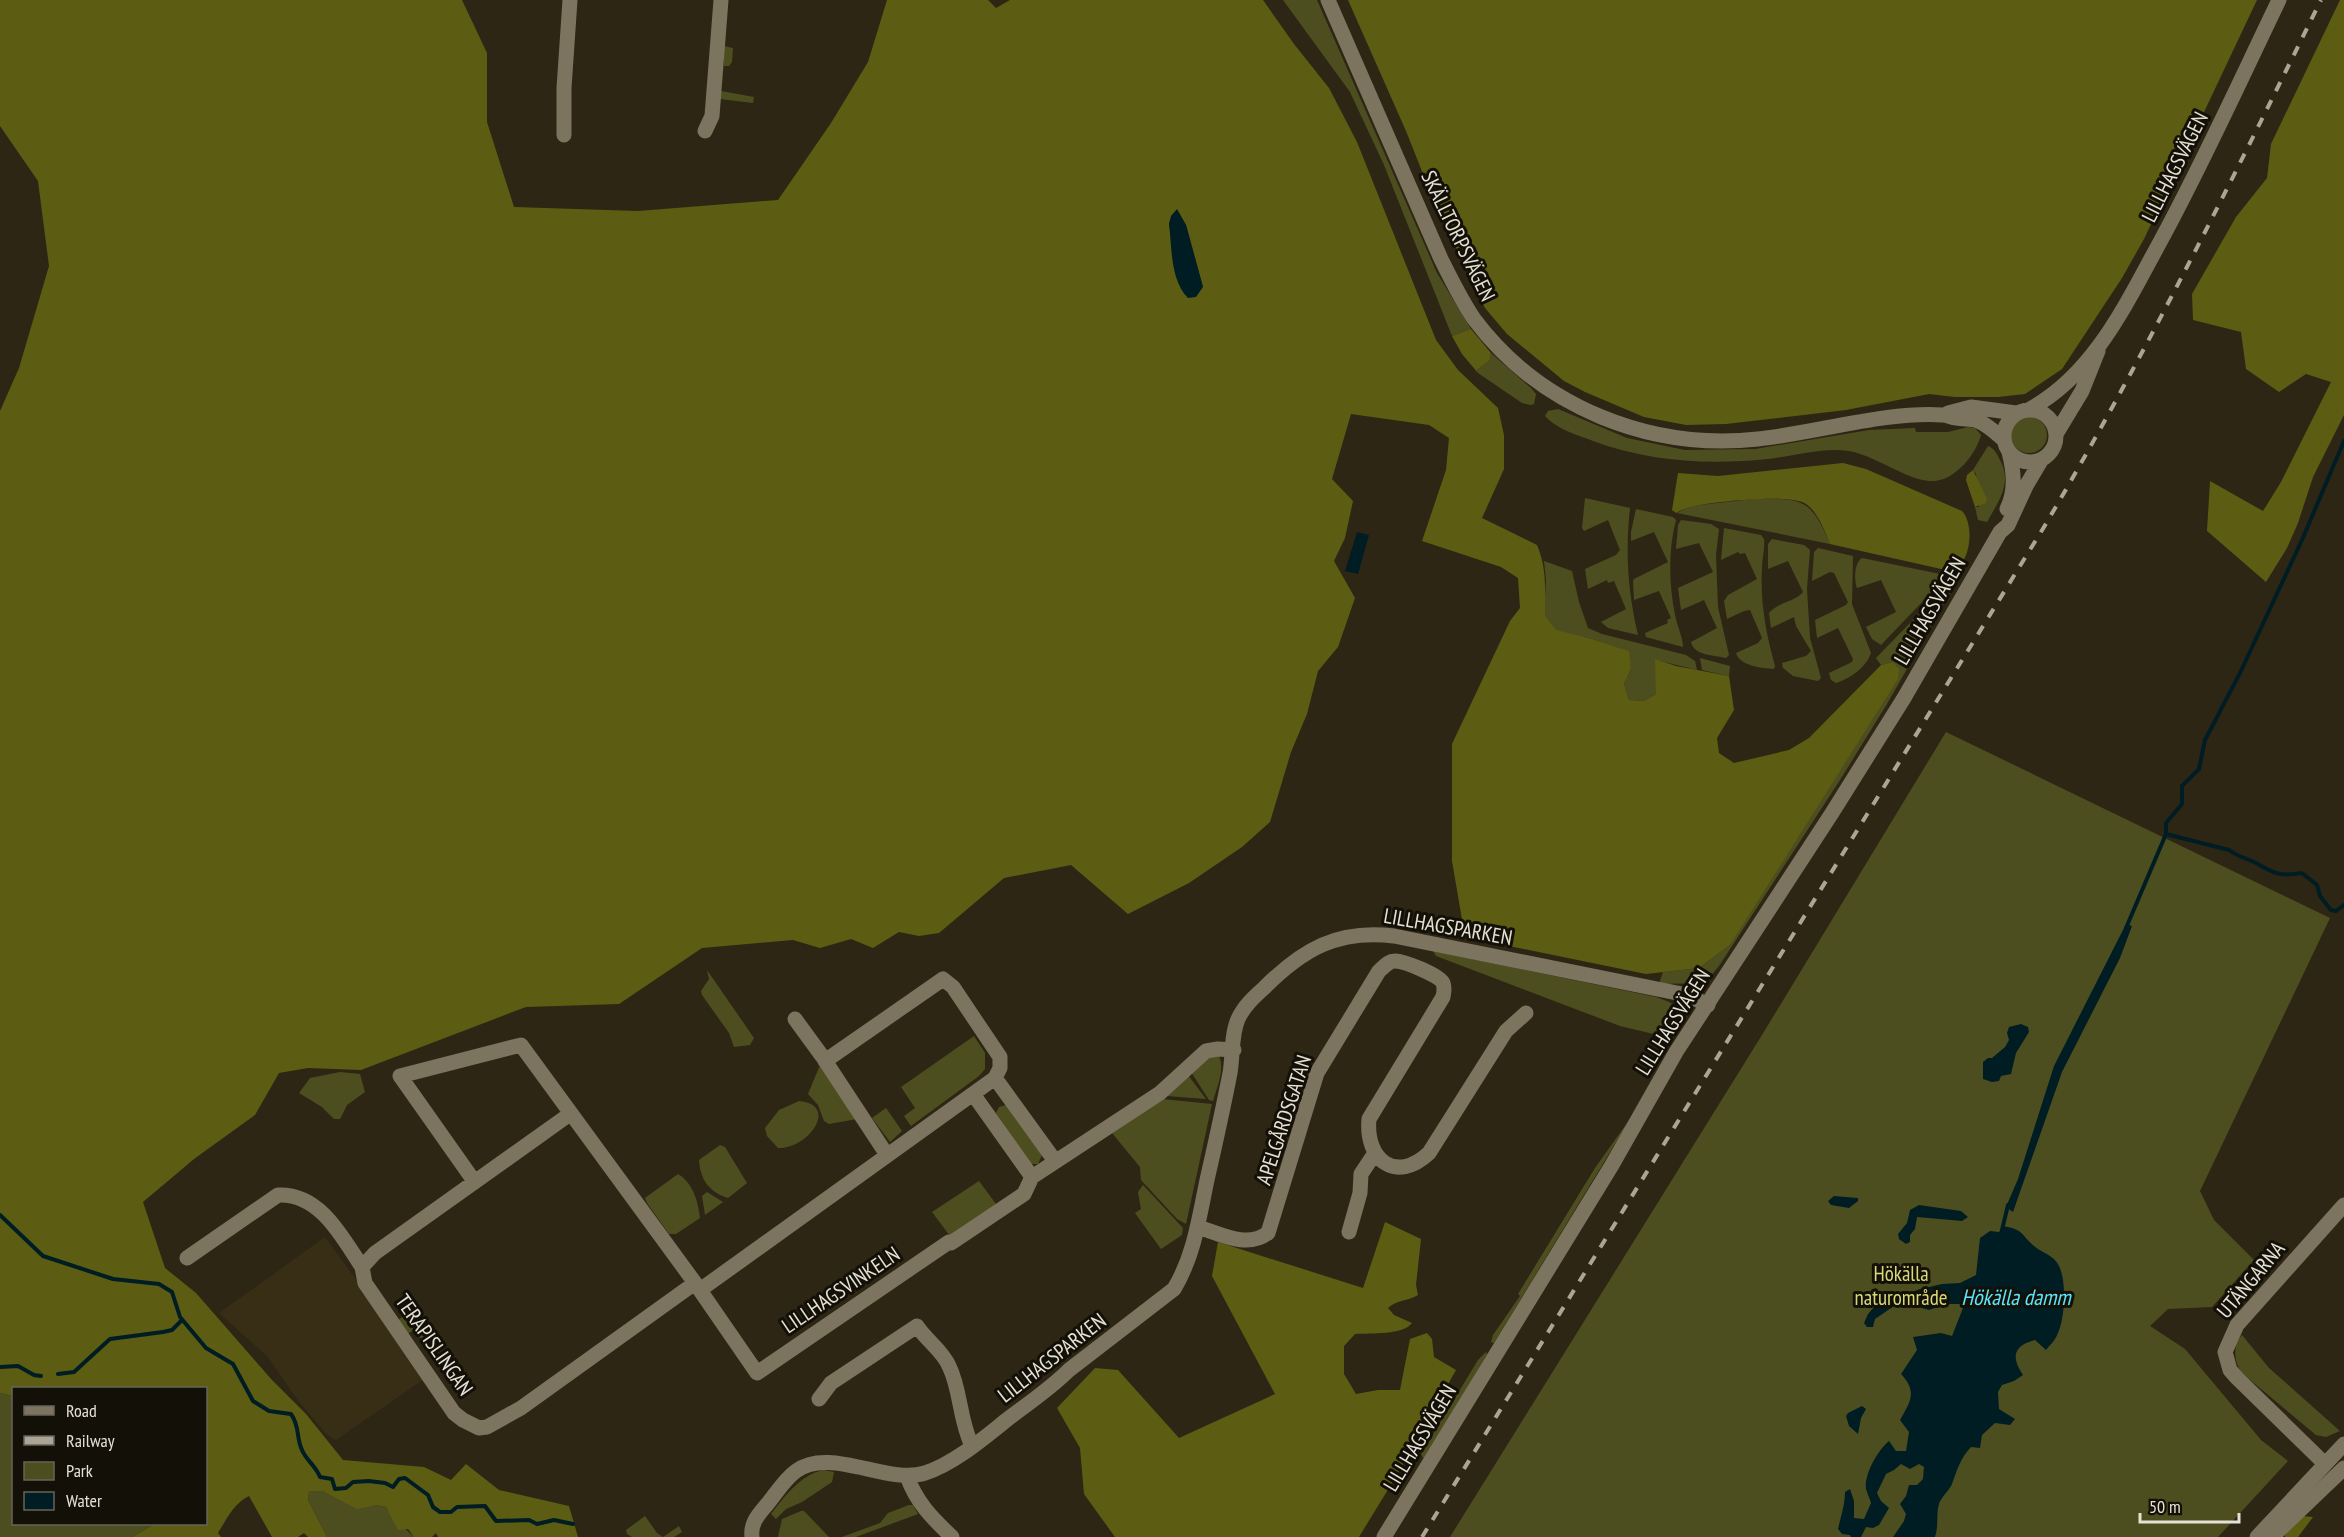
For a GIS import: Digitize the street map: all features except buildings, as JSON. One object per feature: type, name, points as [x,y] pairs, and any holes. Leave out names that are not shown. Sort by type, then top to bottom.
[{"type":"street","points":[[564,135],[564,88],[570,0]]},
{"type":"street","points":[[705,131],[712,116],[721,0]]},
{"type":"street","name":"SKÄLLTORPSVÄGEN","points":[[1328,0],[1440,259],[1457,291],[1473,317],[1504,352],[1552,392],[1627,428],[1703,442],[1759,439],[1902,417],[1946,415],[1980,422],[2006,446]]},
{"type":"street","name":"LILLHAGSVÄGEN","points":[[2023,411],[2061,390],[2099,348],[2122,312],[2187,192],[2279,0]]},
{"type":"street","name":"LILLHAGSVÄGEN","points":[[2000,532],[2008,525],[2026,486],[2042,459],[2053,448],[2056,434],[2082,390],[2099,348]]},
{"type":"street","name":"SKÄLLTORPSVÄGEN","points":[[1946,415],[1952,410],[1971,407],[2023,411]]},
{"type":"street","points":[[2042,459],[2033,462],[2016,458],[2006,446],[2006,423],[2023,411],[2040,411],[2054,424],[2056,434]]},
{"type":"street","name":"LILLHAGSVÄGEN","points":[[1384,1537],[1612,1165],[1676,1052],[1904,698],[2000,532],[2013,491],[2013,466],[2006,446]]},
{"type":"street","name":"LILLHAGSPARKEN","points":[[752,1537],[751,1528],[758,1516],[796,1471],[822,1462],[907,1476],[934,1469],[972,1446],[1055,1384],[1069,1370],[1174,1289],[1184,1273],[1198,1227],[1234,1050],[1236,1026],[1245,1007],[1275,976],[1308,950],[1356,935],[1376,934],[1425,941],[1687,995],[1708,1005]]},
{"type":"street","name":"APELGÅRDSGATAN","points":[[1198,1227],[1248,1242],[1259,1240],[1268,1233],[1317,1073],[1379,971],[1389,962],[1398,961],[1433,974],[1442,980],[1444,989],[1443,997],[1369,1119],[1367,1134],[1375,1154]]},
{"type":"street","points":[[474,1181],[400,1076],[521,1044],[697,1286],[877,1165],[887,1155],[995,1078],[1000,1057],[953,987],[943,978],[825,1060]]},
{"type":"street","points":[[1348,1232],[1360,1193],[1361,1174],[1375,1154],[1388,1165],[1397,1167],[1410,1166],[1430,1153],[1506,1031],[1526,1013]]},
{"type":"street","points":[[795,1019],[825,1060],[887,1155]]},
{"type":"street","points":[[973,1094],[1032,1177],[1081,1147],[1160,1093],[1206,1051],[1234,1050]]},
{"type":"street","points":[[995,1078],[1055,1161]]},
{"type":"street","points":[[362,1267],[375,1253],[570,1114]]},
{"type":"street","name":"LILLHAGSVINKELN","points":[[697,1286],[757,1373],[947,1243],[951,1243],[1024,1194],[1032,1177]]},
{"type":"street","name":"TERAPISLINGAN","points":[[187,1258],[278,1195],[295,1197],[318,1208],[331,1221],[362,1267],[365,1283],[454,1413],[479,1428],[488,1427],[521,1408],[697,1286]]},
{"type":"street","name":"UTÄNGARNA","points":[[2325,1464],[2237,1378],[2230,1370],[2225,1352],[2237,1325],[2344,1205]]},
{"type":"street","points":[[819,1399],[831,1383],[917,1326],[943,1355],[950,1367],[960,1413],[972,1446]]},
{"type":"street","points":[[2257,1537],[2344,1444]]},
{"type":"street","points":[[2272,1537],[2344,1468]]},
{"type":"street","points":[[907,1476],[913,1492],[925,1511],[952,1537]]},
{"type":"shaded area","points":[[0,0],[462,0],[487,53],[487,122],[514,207],[638,211],[778,200],[831,123],[868,62],[887,0],[988,0],[996,8],[1010,0],[1263,0],[1329,88],[1357,142],[1436,340],[1458,370],[1498,408],[1504,435],[1504,469],[1482,518],[1537,545],[1544,571],[1545,616],[1556,630],[1629,651],[1631,669],[1624,684],[1629,700],[1644,701],[1656,694],[1655,659],[1676,666],[1729,676],[1734,710],[1717,738],[1719,753],[1734,763],[1789,750],[1809,738],[1881,665],[1893,662],[1899,669],[1898,679],[1730,945],[1699,968],[1646,974],[1465,937],[1452,861],[1452,744],[1510,621],[1520,608],[1518,578],[1501,567],[1422,541],[1446,470],[1449,438],[1429,425],[1351,414],[1332,479],[1353,501],[1345,538],[1334,561],[1355,598],[1338,647],[1318,671],[1307,714],[1291,752],[1270,822],[1242,847],[1189,883],[1128,914],[1071,865],[1004,878],[939,933],[919,936],[899,932],[873,948],[851,939],[820,948],[793,940],[702,948],[619,1004],[526,1007],[361,1070],[308,1068],[279,1073],[255,1115],[194,1159],[143,1202],[165,1268],[196,1293],[272,1380],[306,1414],[343,1460],[424,1467],[451,1480],[466,1464],[499,1490],[569,1506],[578,1537],[438,1537],[436,1533],[432,1537],[414,1537],[408,1529],[398,1530],[386,1507],[377,1505],[357,1509],[322,1491],[309,1491],[308,1500],[327,1537],[308,1537],[304,1533],[298,1537],[272,1537],[249,1496],[231,1512],[218,1533],[221,1537],[133,1537],[152,1525],[207,1525],[207,1387],[12,1387],[12,1396],[0,1393],[0,411],[19,368],[49,266],[38,181],[0,126]],"holes":[[[1177,210],[1186,225],[1203,287],[1176,276],[1169,223]]]},
{"type":"shaded area","points":[[1348,0],[2257,0],[2144,239],[2122,278],[2062,369],[2025,394],[1998,397],[1955,397],[1929,394],[1846,410],[1726,424],[1686,425],[1644,417],[1564,381],[1507,334],[1485,308],[1437,209],[1406,131]]},
{"type":"shaded area","points":[[2340,0],[2344,0],[2344,415],[2313,477],[2287,548],[2266,582],[2207,531],[2210,481],[2263,511],[2281,482],[2331,382],[2306,374],[2279,392],[2246,369],[2241,332],[2193,320],[2192,294],[2236,217],[2267,178],[2271,144]]},
{"type":"shaded area","points":[[1471,329],[1491,353],[1490,360],[1477,370],[1478,373],[1462,354],[1452,336]]},
{"type":"shaded area","points":[[1843,463],[1866,469],[1962,511],[1968,522],[1970,537],[1962,563],[1957,564],[1950,571],[1830,544],[1814,512],[1806,504],[1797,501],[1752,499],[1694,506],[1676,513],[1672,510],[1678,473],[1718,476]]},
{"type":"shaded area","points":[[1973,470],[1987,499],[1986,503],[1975,507],[1966,480],[1967,475]]},
{"type":"shaded area","points":[[1385,1222],[1421,1239],[1416,1285],[1418,1295],[1395,1303],[1388,1308],[1394,1315],[1412,1323],[1402,1330],[1355,1334],[1344,1346],[1344,1374],[1356,1394],[1378,1390],[1400,1390],[1410,1339],[1427,1333],[1432,1339],[1434,1357],[1456,1370],[1403,1465],[1359,1537],[1115,1537],[1084,1494],[1080,1448],[1057,1408],[1095,1368],[1118,1370],[1179,1438],[1275,1394],[1212,1276],[1218,1242],[1363,1288]]},
{"type":"shaded area","points":[[325,1237],[427,1377],[336,1440],[327,1435],[296,1398],[268,1357],[219,1313]]},
{"type":"shaded area","points":[[2302,1516],[2313,1517],[2298,1537],[2285,1537],[2285,1532]]},
{"type":"green space","points":[[1283,0],[1317,0],[1437,273],[1471,329],[1452,336],[1384,165],[1350,92]]},
{"type":"green space","points":[[724,46],[733,48],[732,62],[729,66],[724,66]]},
{"type":"green space","points":[[721,91],[754,97],[753,103],[720,99]]},
{"type":"green space","points":[[1491,353],[1531,388],[1536,394],[1534,404],[1522,403],[1478,373],[1477,370],[1490,360]]},
{"type":"green space","points":[[1558,409],[1627,438],[1685,450],[1755,449],[1869,430],[1915,428],[1916,432],[1948,432],[1968,427],[1975,428],[1981,435],[1975,450],[1957,471],[1935,481],[1915,478],[1870,458],[1839,450],[1723,462],[1679,460],[1636,454],[1593,441],[1561,428],[1545,416],[1548,411]]},
{"type":"green space","points":[[2029,417],[2042,422],[2047,435],[2042,448],[2029,453],[2016,448],[2011,435],[2016,422]]},
{"type":"green space","points":[[1988,446],[1998,456],[2004,468],[2005,477],[1999,500],[1987,522],[1978,520],[1975,507],[1979,507],[1976,474],[1973,470]]},
{"type":"green space","points":[[1585,498],[1630,508],[1628,572],[1638,635],[1608,628],[1601,622],[1626,609],[1614,581],[1608,583],[1607,580],[1588,589],[1585,569],[1616,555],[1620,550],[1608,520],[1584,531],[1582,528]]},
{"type":"green space","points":[[1753,499],[1782,499],[1802,504],[1816,517],[1830,544],[1677,513],[1691,506]]},
{"type":"green space","points":[[1636,509],[1673,517],[1676,520],[1671,555],[1671,580],[1675,615],[1683,647],[1646,637],[1645,633],[1668,623],[1667,620],[1671,618],[1659,591],[1634,600],[1633,581],[1668,562],[1654,532],[1631,541]]},
{"type":"green space","points":[[1681,520],[1711,524],[1719,529],[1716,555],[1718,607],[1729,655],[1726,658],[1700,652],[1693,647],[1691,642],[1717,628],[1704,600],[1681,610],[1678,588],[1713,572],[1699,543],[1676,549],[1678,525]]},
{"type":"green space","points":[[1724,528],[1761,535],[1764,539],[1763,606],[1774,669],[1746,664],[1736,653],[1758,643],[1762,638],[1750,610],[1727,619],[1724,601],[1728,595],[1757,579],[1745,553],[1738,552],[1721,560]]},
{"type":"green space","points":[[1772,539],[1804,545],[1810,550],[1807,589],[1810,638],[1821,678],[1818,681],[1793,676],[1783,668],[1782,663],[1806,656],[1811,651],[1796,626],[1794,617],[1771,628],[1769,613],[1803,592],[1788,561],[1768,569],[1768,544]]},
{"type":"green space","points":[[1818,548],[1853,556],[1852,604],[1871,653],[1856,672],[1836,683],[1831,680],[1829,673],[1852,662],[1853,659],[1838,628],[1817,638],[1815,620],[1848,602],[1834,573],[1830,572],[1812,581],[1814,552]]},
{"type":"green space","points":[[1862,558],[1940,574],[1945,578],[1881,645],[1872,639],[1866,627],[1896,612],[1881,580],[1857,588],[1855,572]]},
{"type":"green space","points":[[1544,561],[1572,571],[1588,628],[1602,634],[1686,655],[1695,661],[1697,670],[1656,660],[1656,694],[1644,701],[1629,700],[1624,684],[1631,669],[1628,651],[1592,639],[1556,631],[1544,616],[1546,580]]},
{"type":"green space","points":[[1957,571],[1960,571],[1958,579],[1887,704],[1719,966],[1705,983],[1659,984],[1663,972],[1699,968],[1730,945],[1893,662],[1881,665],[1876,658],[1944,588]]},
{"type":"green space","points":[[1700,658],[1730,666],[1729,676],[1702,670]]},
{"type":"green space","name":"Hökälla naturområde","points":[[1946,732],[2330,918],[2200,1191],[2214,1220],[2254,1260],[2212,1307],[2168,1309],[2150,1326],[2185,1349],[2261,1440],[2288,1461],[2218,1537],[1450,1537],[1762,1035]]},
{"type":"green space","points":[[1433,951],[1656,997],[1669,1002],[1685,1013],[1666,1037],[1620,1026],[1436,956]]},
{"type":"green space","points":[[707,970],[754,1038],[750,1045],[734,1047],[729,1033],[702,995],[701,991],[709,979]]},
{"type":"green space","points":[[974,1036],[985,1053],[985,1069],[979,1076],[911,1126],[904,1116],[915,1108],[901,1087]]},
{"type":"green space","points":[[1219,1056],[1221,1073],[1213,1101],[1209,1100],[1191,1072],[1205,1058]]},
{"type":"green space","points":[[820,1065],[857,1119],[829,1124],[824,1121],[818,1105],[808,1094]]},
{"type":"green space","points":[[340,1072],[360,1074],[365,1092],[347,1105],[340,1119],[334,1119],[322,1107],[299,1093],[310,1078]]},
{"type":"green space","points":[[1188,1075],[1206,1099],[1167,1096]]},
{"type":"green space","points":[[1162,1099],[1212,1104],[1186,1224],[1177,1219],[1141,1180],[1140,1167],[1112,1133]]},
{"type":"green space","points":[[799,1101],[811,1104],[817,1110],[818,1118],[815,1126],[800,1142],[778,1148],[767,1136],[765,1128],[779,1110]]},
{"type":"green space","points":[[1006,1105],[1042,1155],[1038,1164],[1031,1164],[996,1113],[999,1107]]},
{"type":"green space","points":[[886,1108],[902,1131],[890,1142],[872,1118]]},
{"type":"green space","points":[[1632,1116],[1494,1343],[1491,1342],[1493,1335],[1520,1296],[1518,1294],[1595,1168]]},
{"type":"green space","points":[[720,1145],[725,1147],[747,1183],[728,1198],[707,1184],[700,1167],[699,1160]]},
{"type":"green space","points":[[678,1174],[694,1193],[700,1218],[676,1234],[669,1234],[645,1198]]},
{"type":"green space","points":[[979,1181],[996,1204],[950,1236],[932,1212]]},
{"type":"green space","points":[[1143,1185],[1183,1228],[1182,1235],[1161,1249],[1135,1213],[1141,1209],[1138,1192]]},
{"type":"green space","points":[[707,1192],[723,1202],[705,1215],[702,1196]]},
{"type":"green space","points":[[416,1306],[436,1335],[425,1343],[414,1330],[406,1335],[397,1321]]},
{"type":"green space","points":[[2242,1335],[2269,1368],[2340,1431],[2326,1437],[2316,1435],[2243,1374],[2235,1355]]},
{"type":"green space","points":[[1486,1352],[1487,1354],[1426,1457],[1423,1458],[1421,1454],[1478,1360]]},
{"type":"green space","points":[[0,1393],[12,1396],[12,1525],[152,1525],[133,1537],[0,1537]]},
{"type":"green space","points":[[824,1470],[834,1472],[832,1482],[802,1502],[786,1509],[776,1519],[771,1514],[801,1481]]},
{"type":"green space","points":[[309,1491],[322,1491],[357,1508],[377,1505],[386,1507],[391,1515],[414,1537],[327,1537],[308,1500]]},
{"type":"green space","points":[[913,1505],[918,1514],[856,1537],[842,1537],[880,1523],[888,1513]]},
{"type":"green space","points":[[804,1511],[829,1537],[778,1537],[782,1519]]},
{"type":"green space","points":[[645,1516],[657,1533],[663,1537],[632,1537],[627,1534],[626,1530]]},
{"type":"green space","points":[[679,1526],[682,1532],[674,1537],[663,1537]]},
{"type":"water","points":[[1177,209],[1186,225],[1203,287],[1196,297],[1188,298],[1182,291],[1175,273],[1169,224],[1171,216]]},
{"type":"water","points":[[1357,532],[1369,535],[1358,574],[1345,571]]},
{"type":"water","points":[[2126,924],[2132,926],[2120,958],[2062,1072],[2013,1212],[2006,1207],[2018,1179],[2054,1066]]},
{"type":"water","points":[[2021,1024],[2028,1027],[2029,1032],[2016,1053],[2011,1074],[2001,1076],[1999,1081],[1992,1082],[1983,1079],[1983,1062],[2005,1047],[2009,1040],[2007,1033],[2009,1027]]},
{"type":"water","points":[[1834,1196],[1858,1198],[1858,1201],[1849,1208],[1831,1205],[1828,1201]]},
{"type":"water","points":[[1919,1205],[1961,1211],[1968,1217],[1962,1221],[1917,1217],[1915,1229],[1910,1235],[1910,1242],[1906,1244],[1899,1239],[1898,1234],[1907,1223],[1910,1210]]},
{"type":"water","name":"Hökälla damm","points":[[2003,1226],[2019,1231],[2034,1246],[2054,1259],[2062,1273],[2064,1291],[2062,1320],[2055,1339],[2046,1350],[2035,1340],[2022,1345],[2016,1353],[2016,1358],[2023,1375],[2002,1385],[1998,1392],[1999,1409],[2015,1419],[2010,1425],[1995,1423],[1982,1435],[1980,1448],[1971,1447],[1965,1455],[1951,1487],[1939,1504],[1935,1537],[1893,1537],[1904,1521],[1906,1514],[1900,1504],[1906,1496],[1909,1485],[1917,1485],[1923,1479],[1924,1467],[1919,1464],[1910,1469],[1901,1464],[1886,1474],[1877,1493],[1881,1501],[1889,1508],[1879,1525],[1873,1528],[1866,1527],[1861,1537],[1842,1534],[1838,1529],[1845,1492],[1850,1489],[1854,1501],[1854,1518],[1864,1519],[1871,1503],[1866,1489],[1867,1476],[1876,1456],[1889,1441],[1896,1451],[1906,1451],[1909,1432],[1900,1420],[1911,1397],[1911,1392],[1901,1374],[1917,1350],[1913,1337],[1941,1333],[1952,1336],[1963,1308],[1962,1304],[1946,1304],[1929,1310],[1900,1302],[1875,1319],[1873,1327],[1867,1327],[1864,1323],[1868,1314],[1875,1306],[1920,1289],[1960,1283],[1976,1275],[1980,1238],[1990,1231],[1999,1232]]},
{"type":"water","points":[[1862,1406],[1866,1409],[1861,1418],[1858,1434],[1849,1426],[1846,1416]]},
{"type":"waterway","points":[[2126,928],[2166,834],[2166,823],[2182,804],[2182,786],[2199,769],[2205,740],[2240,673],[2302,540],[2344,441]]},
{"type":"waterway","points":[[2166,834],[2229,850],[2278,873],[2288,875],[2302,873],[2317,885],[2320,896],[2331,910],[2336,911],[2344,905]]},
{"type":"waterway","points":[[2002,1230],[2008,1205]]},
{"type":"waterway","points":[[0,1215],[43,1256],[113,1279],[159,1284],[172,1292],[180,1317],[206,1348],[233,1364],[253,1401],[269,1411],[291,1414],[296,1423],[304,1454],[320,1477],[332,1479],[335,1489],[346,1488],[353,1482],[369,1481],[385,1483],[393,1487],[399,1479],[405,1478],[428,1495],[433,1507],[440,1512],[451,1512],[457,1507],[485,1506],[496,1521],[529,1520],[537,1524],[554,1520],[573,1524]]},
{"type":"waterway","points":[[58,1374],[74,1372],[110,1339],[172,1330],[182,1320]]},
{"type":"waterway","points":[[0,1367],[18,1366],[34,1375],[41,1376]]},
{"type":"railway","points":[[1422,1537],[2044,527],[2153,332],[2321,0]]}]
